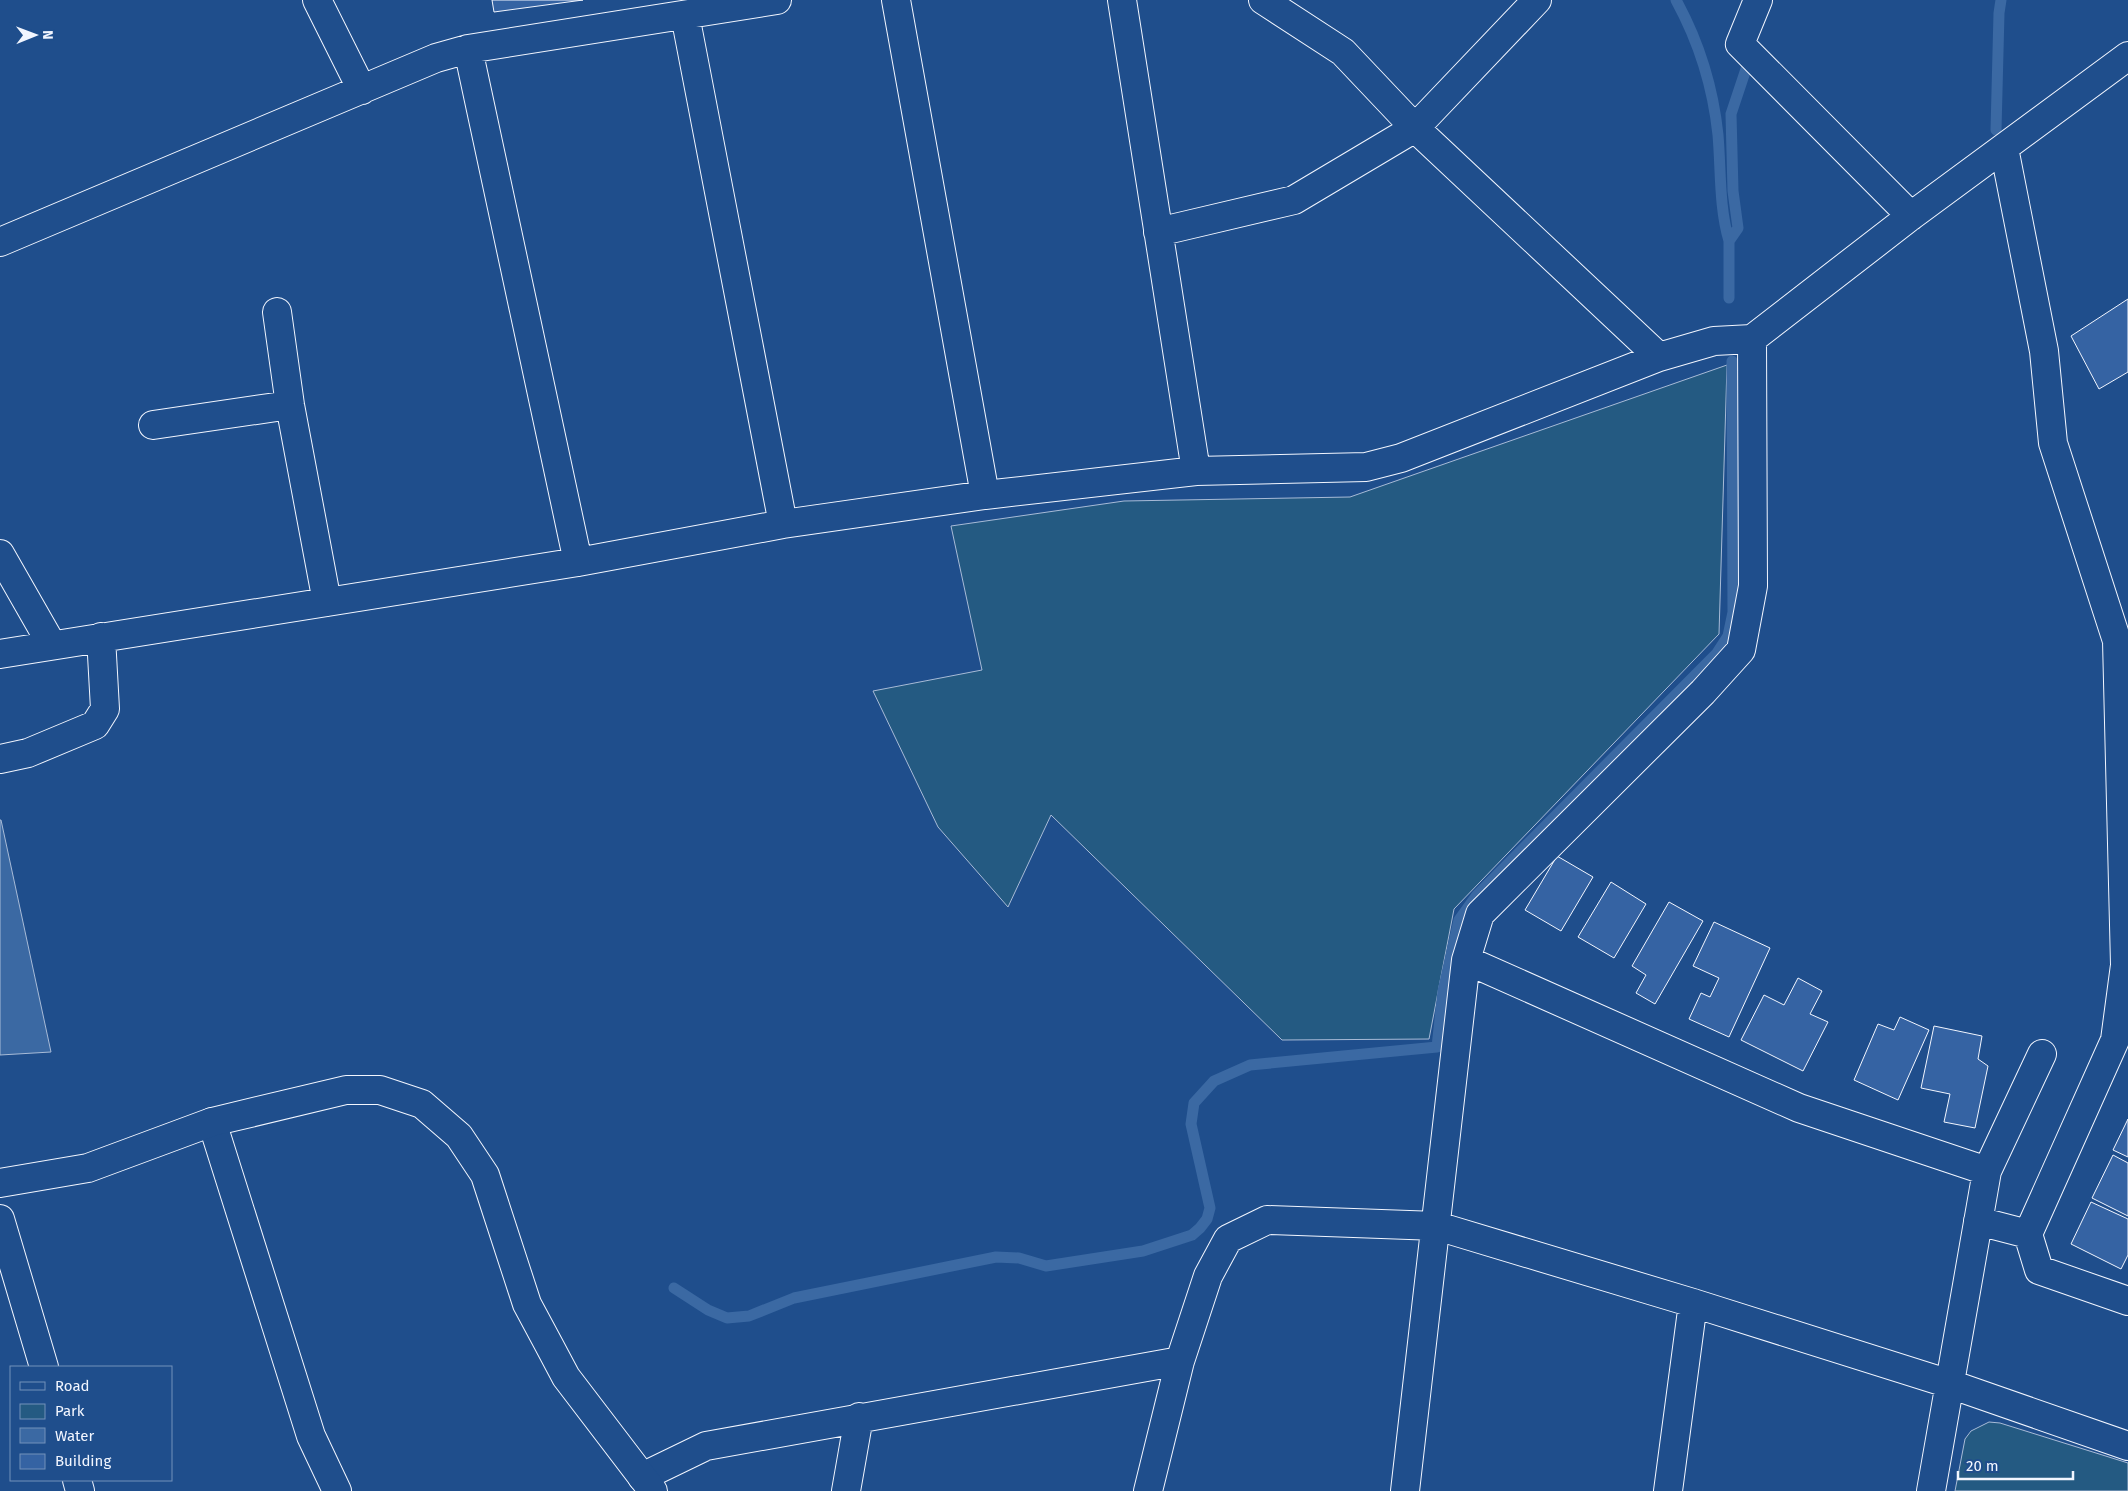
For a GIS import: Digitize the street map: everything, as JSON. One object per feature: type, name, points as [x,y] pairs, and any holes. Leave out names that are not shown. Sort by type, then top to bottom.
[{"type":"street","points":[[317,0],[362,90]]},
{"type":"street","points":[[0,242],[436,58],[468,49],[777,0]]},
{"type":"street","points":[[896,0],[985,495]]},
{"type":"street","points":[[1122,0],[1196,472]]},
{"type":"street","points":[[1263,0],[1343,52],[1415,128],[1659,357]]},
{"type":"street","points":[[1158,232],[1294,200],[1415,128],[1536,0]]},
{"type":"street","points":[[1758,0],[1740,44],[1911,216]]},
{"type":"street","points":[[685,15],[783,524]]},
{"type":"street","points":[[468,49],[578,562]]},
{"type":"street","points":[[0,654],[578,562],[783,524],[985,495],[1196,472],[1366,467],[1400,458],[1659,357],[1714,341],[1752,339],[1911,216],[2128,56]]},
{"type":"street","points":[[2004,148],[2044,351],[2053,443],[2116,641],[2125,965],[2115,1040],[2028,1234],[2039,1270],[2128,1301]]},
{"type":"street","points":[[277,312],[290,405],[327,602]]},
{"type":"street","points":[[1405,1491],[1437,1226],[1466,960],[1480,914],[1703,692],[1741,650],[1754,586],[1752,339]]},
{"type":"street","points":[[153,425],[290,405]]},
{"type":"street","points":[[0,554],[52,645]]},
{"type":"street","points":[[0,760],[28,753],[95,725],[105,710],[101,637]]},
{"type":"street","points":[[1466,960],[1799,1108],[1987,1171]]},
{"type":"street","points":[[1931,1491],[1987,1171],[2042,1054]]},
{"type":"street","points":[[0,1183],[88,1168],[212,1122],[346,1090],[380,1090],[422,1104],[459,1136],[485,1175],[531,1312],[566,1377],[647,1484],[706,1446],[859,1417],[1180,1361]]},
{"type":"street","points":[[212,1122],[311,1436],[337,1491]]},
{"type":"street","points":[[0,1219],[44,1366]]},
{"type":"street","points":[[1148,1491],[1180,1361],[1208,1276],[1228,1239],[1267,1220],[1437,1226],[1693,1303],[1950,1384],[2128,1446]]},
{"type":"street","points":[[1978,1222],[2028,1234]]},
{"type":"street","points":[[1668,1491],[1693,1303]]},
{"type":"street","points":[[846,1491],[859,1417]]},
{"type":"green space","points":[[1727,365],[1719,634],[1454,909],[1429,1039],[1282,1040],[1051,815],[1008,907],[938,827],[873,691],[982,670],[951,526],[1124,501],[1350,497]]},
{"type":"green space","points":[[1989,1422],[2000,1423],[2128,1463],[2128,1491],[1955,1491],[1965,1439],[1971,1431]]},
{"type":"water","points":[[1,820],[51,1052],[0,1055]]},
{"type":"building","points":[[492,0],[583,0],[494,12]]},
{"type":"building","points":[[2128,299],[2128,372],[2099,389],[2071,336]]},
{"type":"building","points":[[1557,856],[1593,877],[1561,931],[1525,910]]},
{"type":"building","points":[[1611,882],[1646,904],[1614,958],[1578,937]]},
{"type":"building","points":[[1669,902],[1703,921],[1655,1004],[1636,993],[1646,975],[1632,966]]},
{"type":"building","points":[[1714,922],[1770,948],[1729,1037],[1689,1019],[1701,993],[1710,997],[1719,978],[1693,966]]},
{"type":"building","points":[[1798,978],[1822,991],[1810,1014],[1828,1022],[1803,1071],[1741,1040],[1764,995],[1784,1005]]},
{"type":"building","points":[[1900,1017],[1929,1030],[1898,1100],[1854,1080],[1878,1024],[1894,1030]]},
{"type":"building","points":[[1934,1026],[1982,1036],[1978,1059],[1988,1066],[1975,1128],[1944,1122],[1950,1094],[1921,1088]]},
{"type":"building","points":[[2128,1119],[2128,1157],[2113,1150]]},
{"type":"building","points":[[2113,1155],[2128,1163],[2128,1216],[2092,1198]]},
{"type":"building","points":[[2091,1202],[2128,1219],[2128,1255],[2121,1269],[2071,1244]]},
{"type":"waterway","points":[[1676,0],[1692,32],[1704,65],[1713,100],[1718,135],[1722,202],[1729,241]]},
{"type":"waterway","points":[[1996,130],[2001,0]]},
{"type":"waterway","points":[[1729,298],[1729,241],[1738,228],[1733,191],[1731,114],[1748,63]]},
{"type":"waterway","points":[[674,1288],[708,1310],[727,1318],[749,1316],[794,1298],[996,1257],[1019,1258],[1046,1266],[1143,1251],[1192,1235],[1207,1219],[1210,1208],[1191,1124],[1194,1103],[1214,1081],[1250,1065],[1437,1047],[1443,991],[1459,920],[1477,895],[1717,653],[1728,636],[1733,612],[1732,361]]}]
